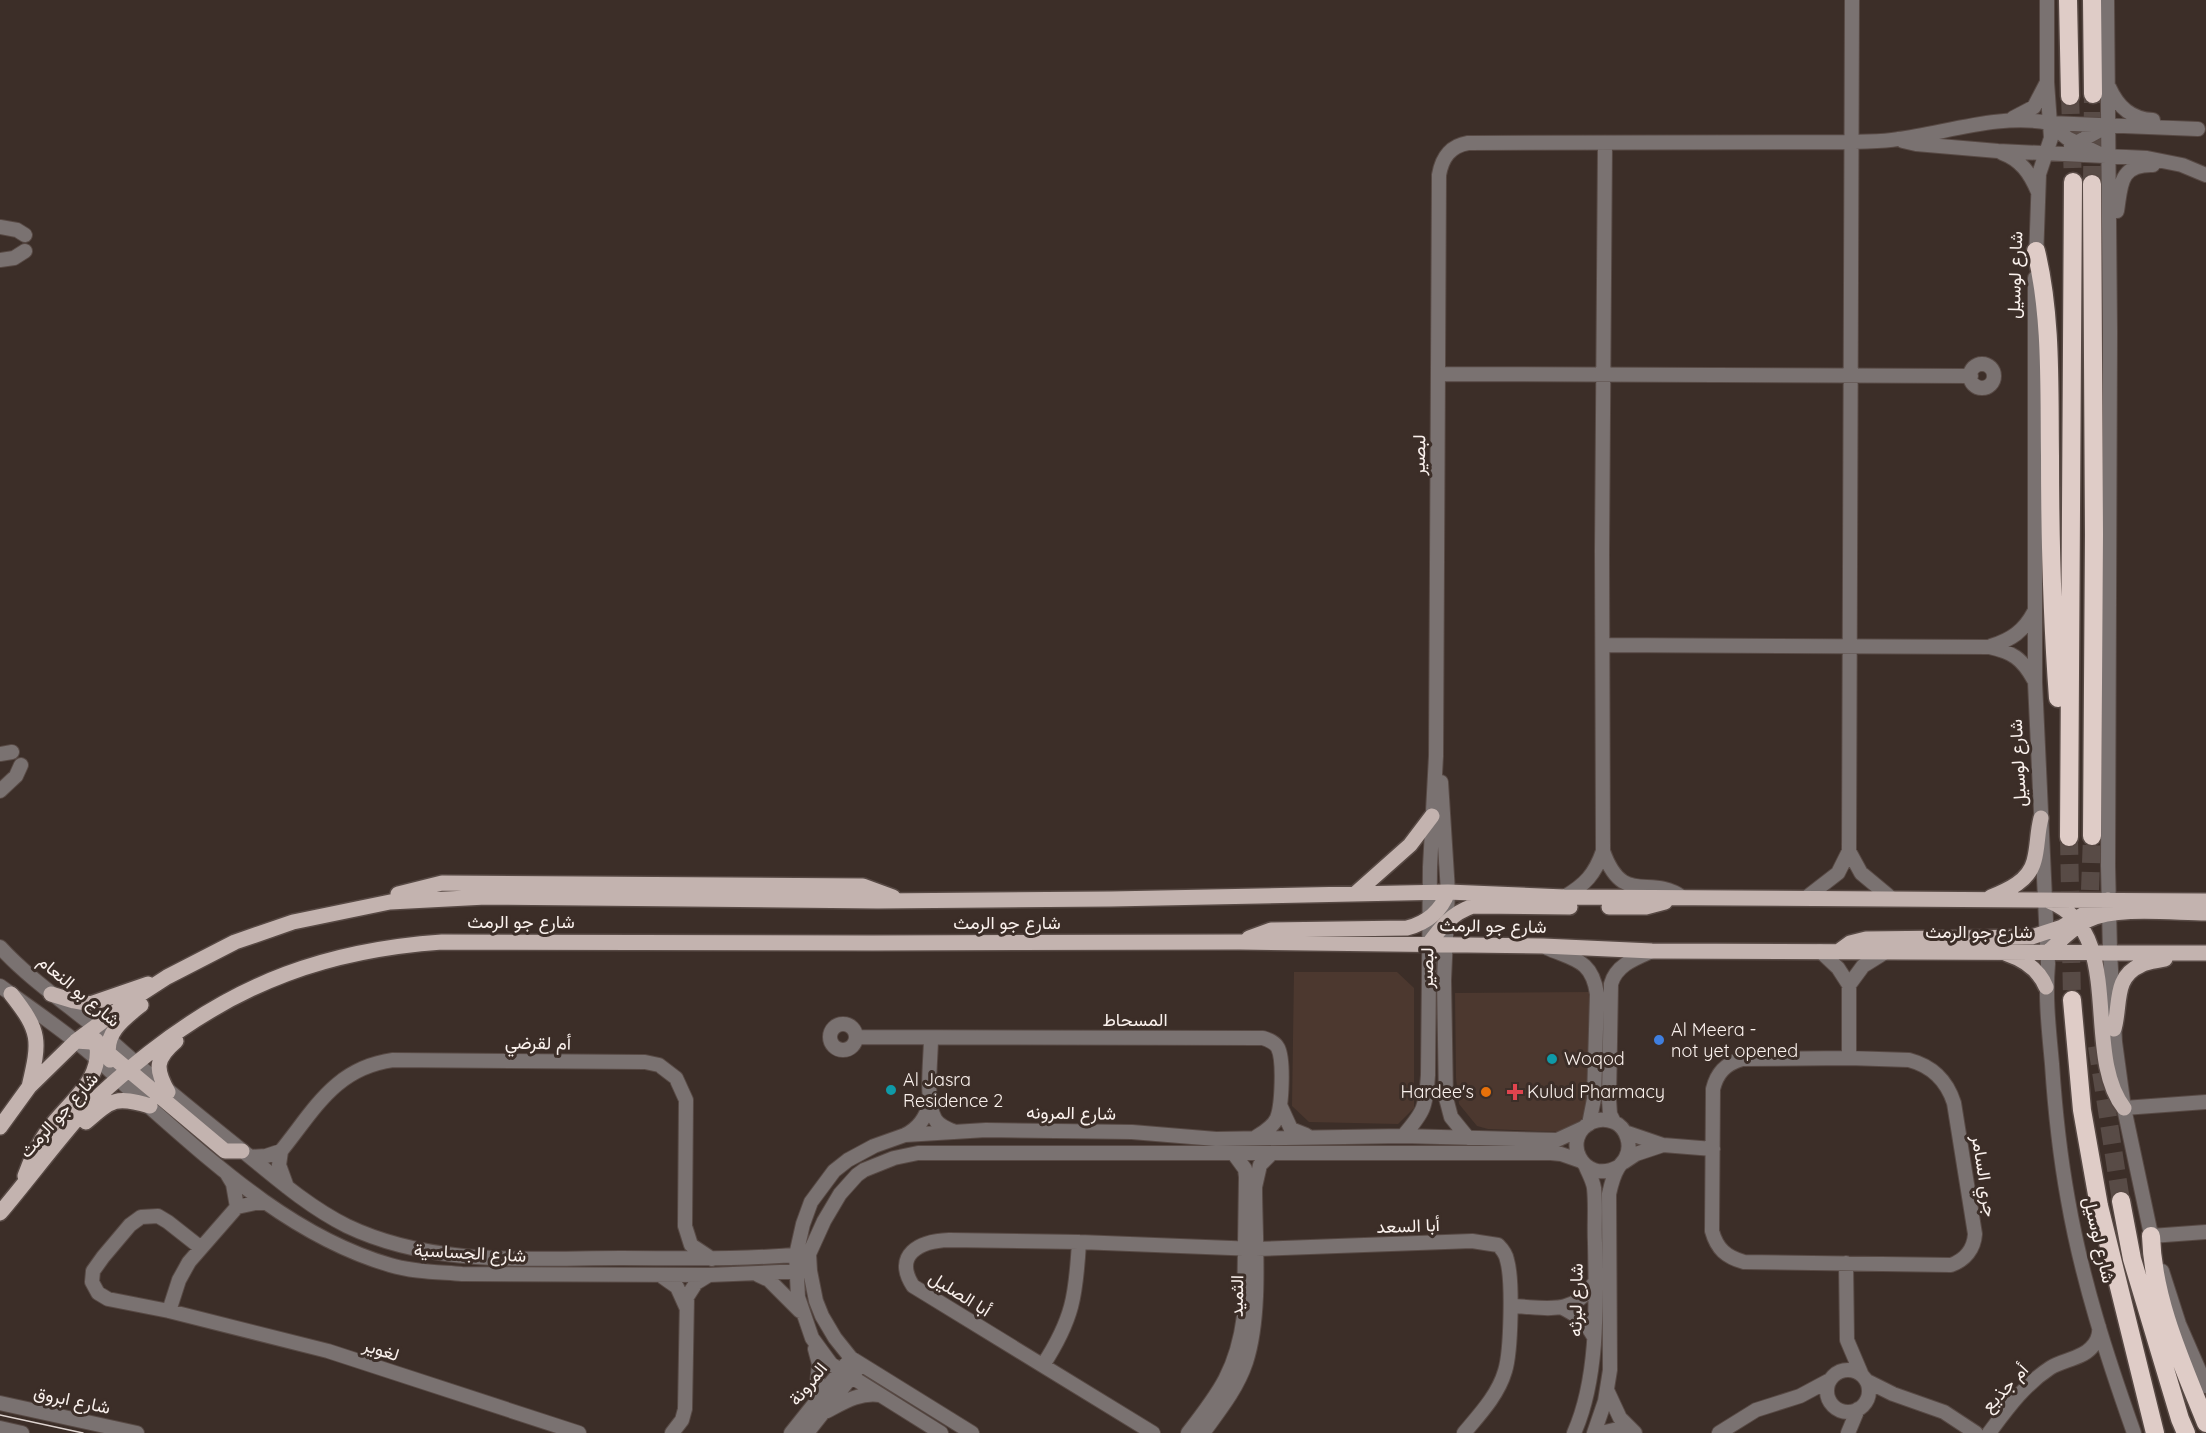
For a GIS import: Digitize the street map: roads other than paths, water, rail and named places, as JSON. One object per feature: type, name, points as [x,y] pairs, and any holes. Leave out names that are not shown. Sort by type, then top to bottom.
[{"type":"highway","points":[[2068,0],[2070,96]]},
{"type":"highway","points":[[2092,0],[2101,90]]},
{"type":"highway","points":[[2069,837],[2073,182]]},
{"type":"highway","points":[[2092,184],[2094,523],[2092,836]]},
{"type":"highway","points":[[2036,251],[2043,282],[2047,353],[2057,689],[2060,719],[2069,754]]},
{"type":"highway","name":"شارع لوسيل","points":[[2072,1000],[2082,1110],[2099,1206],[2155,1433]]},
{"type":"highway","name":"شارع لوسيل","points":[[2121,1201],[2132,1259],[2186,1433]]},
{"type":"highway","points":[[2151,1236],[2154,1267],[2166,1315],[2206,1423]]},
{"type":"highway","points":[[2124,1311],[2130,1371],[2146,1433]]},
{"type":"main road","points":[[1356,893],[1410,845],[1432,816]]},
{"type":"main road","points":[[1988,899],[2018,884],[2029,873],[2034,862],[2041,818]]},
{"type":"main road","name":"شارع جو الرمث","points":[[0,1127],[29,1087],[76,1041],[167,977],[207,955],[235,942],[293,922],[364,905],[427,898],[1111,899],[1449,892],[1564,897],[2045,900],[2109,907]]},
{"type":"main road","points":[[1240,942],[1271,930],[1407,928],[1420,924],[1430,917],[1444,904],[1449,892]]},
{"type":"main road","points":[[1428,945],[1446,921],[1462,909],[1473,906],[1646,907],[1682,897]]},
{"type":"main road","points":[[2045,900],[2062,908],[2078,922],[2088,938],[2098,979],[2110,1079],[2116,1097],[2124,1108]]},
{"type":"main road","points":[[1839,951],[1850,943],[1866,939],[2018,938],[2047,933],[2089,919],[2109,907],[2206,901]]},
{"type":"main road","points":[[2109,907],[2206,913]]},
{"type":"main road","points":[[2048,952],[2078,922]]},
{"type":"main road","name":"شارع جو الرمث","points":[[0,1214],[81,1114],[127,1071],[189,1023],[255,986],[301,968],[349,954],[416,944],[442,942],[1240,942],[1543,946],[1652,951],[2178,953]]},
{"type":"main road","points":[[2002,952],[2034,968],[2046,987]]},
{"type":"main road","points":[[2114,1029],[2118,1016],[2119,990],[2122,980],[2131,971],[2142,964],[2169,958],[2178,953],[2206,952]]},
{"type":"main road","points":[[22,1187],[34,1152],[54,1122],[93,1077],[103,1049],[113,1031],[127,1016],[166,987],[198,968],[207,955]]},
{"type":"main road","points":[[51,994],[90,1004],[167,977]]},
{"type":"main road","points":[[5,990],[28,1015],[37,1035],[37,1055],[29,1087]]},
{"type":"main road","points":[[168,1092],[160,1078],[158,1064],[167,1048],[189,1023]]},
{"type":"main road","points":[[93,1028],[103,1049],[215,1144],[225,1151],[246,1154]]},
{"type":"main road","points":[[76,1041],[103,1049]]},
{"type":"main road","points":[[57,1143],[66,1140],[100,1110],[114,1101],[126,1100],[150,1106]]},
{"type":"street","points":[[1807,897],[1838,873],[1849,851],[1852,0]]},
{"type":"street","name":"شارع لوسيل","points":[[2047,0],[2047,82],[2051,138],[2040,166],[2034,308],[2035,682],[2048,952],[2046,987],[2054,1092],[2068,1201],[2098,1323],[2134,1433]]},
{"type":"street","points":[[2107,0],[2101,90],[2115,157],[2110,236],[2109,907],[2114,1029],[2124,1108],[2151,1236],[2179,1324],[2206,1386]]},
{"type":"street","points":[[2003,122],[2034,107],[2047,82]]},
{"type":"street","points":[[2101,90],[2132,115],[2142,119],[2191,123],[2202,131]]},
{"type":"street","points":[[1564,897],[1590,878],[1603,851],[1605,143],[1852,142],[1898,139],[1937,131],[2028,120],[2202,131]]},
{"type":"street","points":[[2049,123],[2058,132],[2077,143],[2115,157]]},
{"type":"street","points":[[2045,153],[2077,143],[2109,125]]},
{"type":"street","points":[[2115,157],[2113,138],[2116,130],[2124,126]]},
{"type":"street","points":[[1898,139],[1916,144],[1998,151],[2147,158],[2182,165],[2206,175]]},
{"type":"street","name":"لبصير","points":[[1403,1137],[1421,1116],[1426,1098],[1430,1007],[1429,892],[1436,756],[1439,175],[1445,156],[1456,147],[1468,143],[1605,143]]},
{"type":"street","points":[[1998,151],[2021,163],[2039,194]]},
{"type":"street","points":[[2110,236],[2116,216],[2120,186],[2127,173],[2140,166],[2182,165]]},
{"type":"street","points":[[0,227],[17,230],[26,235]]},
{"type":"street","points":[[0,260],[14,258],[25,251]]},
{"type":"street","points":[[1438,374],[1971,376]]},
{"type":"street","points":[[1603,645],[1989,647],[2006,642],[2017,634],[2034,612]]},
{"type":"street","points":[[1989,647],[2014,655],[2029,671],[2035,682]]},
{"type":"street","name":"لبصير","points":[[1436,756],[1443,793],[1449,892],[1445,945],[1446,1098],[1451,1116],[1468,1138]]},
{"type":"street","points":[[0,791],[16,776],[21,765]]},
{"type":"street","points":[[1603,851],[1614,873],[1629,885],[1666,888],[1682,897]]},
{"type":"street","points":[[1849,851],[1861,873],[1891,898]]},
{"type":"street","points":[[1543,946],[1582,963],[1590,970],[1596,984],[1594,1099],[1586,1126],[1577,1141],[1578,1155],[1584,1164],[1593,1170],[1605,1172],[1636,1154],[1663,1145]]},
{"type":"street","name":"شارع بو النعام","points":[[0,947],[51,994],[93,1028]]},
{"type":"street","points":[[1652,951],[1621,968],[1613,977],[1611,984],[1610,1114],[1614,1122],[1625,1132],[1663,1145],[1713,1149]]},
{"type":"street","points":[[1820,951],[1838,968],[1849,986],[1849,1058]]},
{"type":"street","points":[[1849,986],[1863,966],[1887,951]]},
{"type":"street","points":[[5,990],[76,1041]]},
{"type":"street","name":"المسحاط","points":[[856,1037],[1263,1038],[1272,1041],[1278,1048],[1280,1106]]},
{"type":"street","points":[[905,1135],[913,1131],[924,1119],[930,1104],[931,1038]]},
{"type":"street","name":"جري السامر","points":[[1849,1058],[1917,1062],[1930,1069],[1947,1086],[1954,1103],[1975,1234],[1973,1245],[1967,1255],[1951,1265],[1744,1262],[1733,1259],[1715,1243],[1712,1231],[1713,1089],[1715,1081],[1723,1068],[1736,1061],[1849,1058]]},
{"type":"street","name":"أم لقرضي","points":[[281,1150],[341,1079],[376,1062],[393,1060],[659,1065],[676,1078],[686,1100],[685,1226],[687,1237],[694,1248],[712,1259]]},
{"type":"street","name":"شارع الجساسية","points":[[127,1071],[168,1092],[288,1189],[349,1227],[409,1247],[476,1258],[712,1259],[802,1254]]},
{"type":"street","name":"شارع الجساسية","points":[[127,1071],[150,1106],[265,1203],[312,1233],[390,1265],[414,1270],[462,1274],[709,1275],[803,1272]]},
{"type":"street","points":[[2124,1108],[2206,1102]]},
{"type":"street","points":[[930,1104],[938,1122],[947,1129],[960,1133]]},
{"type":"street","points":[[1280,1106],[1291,1129],[1311,1137]]},
{"type":"street","points":[[1256,1137],[1270,1128],[1280,1106]]},
{"type":"street","points":[[1586,1126],[1601,1120],[1614,1122]]},
{"type":"street","name":"شارع المرونه","points":[[972,1433],[856,1361],[835,1338],[822,1316],[803,1272],[803,1224],[811,1202],[834,1171],[848,1160],[874,1146],[905,1135],[986,1130],[1132,1132],[1216,1139],[1403,1137],[1557,1140],[1586,1126]]},
{"type":"street","points":[[1621,1164],[1629,1147],[1625,1132]]},
{"type":"street","points":[[246,1154],[266,1156],[281,1150],[279,1165],[288,1189]]},
{"type":"street","name":"شارع المرونه","points":[[802,1254],[840,1194],[857,1175],[870,1167],[906,1155],[945,1153],[1557,1153],[1584,1164]]},
{"type":"street","name":"الثميد","points":[[1188,1433],[1217,1396],[1235,1361],[1244,1316],[1256,1179],[1262,1162],[1272,1153]]},
{"type":"street","name":"الثميد","points":[[1203,1433],[1231,1394],[1246,1364],[1255,1320],[1245,1169],[1234,1154]]},
{"type":"street","name":"شارع لبرثه","points":[[1574,1433],[1589,1384],[1594,1337],[1594,1188],[1584,1164]]},
{"type":"street","name":"شارع لبرثه","points":[[1594,1433],[1607,1390],[1610,1353],[1609,1194],[1621,1164]]},
{"type":"street","points":[[224,1170],[233,1184],[237,1207]]},
{"type":"street","points":[[169,1311],[179,1280],[201,1248],[237,1207],[265,1203]]},
{"type":"street","name":"لغوير","points":[[201,1248],[158,1216],[141,1217],[125,1230],[93,1271],[92,1282],[98,1293],[108,1299],[169,1311],[328,1352],[579,1433]]},
{"type":"street","points":[[767,1256],[793,1239],[803,1224]]},
{"type":"street","name":"أم لقرضي","points":[[652,1258],[670,1254],[681,1241],[685,1226]]},
{"type":"street","points":[[2151,1236],[2206,1232]]},
{"type":"street","name":"أبا الصليل","points":[[1154,1433],[913,1286],[906,1275],[905,1265],[909,1256],[921,1245],[933,1240],[1079,1242],[1250,1249]]},
{"type":"street","name":"أبا السعد","points":[[1250,1249],[1472,1241],[1498,1245],[1508,1261],[1510,1306],[1508,1355],[1505,1371],[1493,1398],[1464,1433]]},
{"type":"street","points":[[1043,1365],[1060,1339],[1072,1306],[1077,1280],[1079,1242]]},
{"type":"street","points":[[1846,1263],[1847,1340],[1841,1358],[1830,1378],[1827,1397],[1836,1408],[1847,1433]]},
{"type":"street","name":"شارع المرونه","points":[[803,1272],[796,1285],[812,1338],[823,1355],[846,1375],[885,1396],[941,1433]]},
{"type":"street","points":[[658,1274],[677,1287],[686,1307]]},
{"type":"street","points":[[757,1274],[769,1280],[804,1315]]},
{"type":"street","points":[[672,1433],[682,1420],[685,1409],[687,1297],[696,1283],[709,1275]]},
{"type":"street","points":[[1510,1306],[1561,1307],[1578,1302],[1586,1296],[1595,1282]]},
{"type":"street","points":[[1561,1307],[1576,1314],[1586,1323],[1594,1337]]},
{"type":"street","name":"أم جذيع","points":[[1989,1433],[2027,1386],[2065,1360],[2082,1355],[2093,1347],[2100,1334],[2098,1323]]},
{"type":"street","points":[[812,1338],[819,1364],[819,1410],[871,1394],[885,1396]]},
{"type":"street","points":[[1847,1340],[1869,1392],[1847,1433]]},
{"type":"street","points":[[2082,1355],[2101,1359],[2110,1365]]},
{"type":"street","name":"المرونة","points":[[807,1433],[819,1410],[856,1361]]},
{"type":"street","points":[[1719,1433],[1756,1410],[1800,1395],[1846,1369],[1902,1397],[1944,1412],[1976,1433]]},
{"type":"street","points":[[1607,1390],[1620,1418],[1634,1433]]},
{"type":"street","points":[[1800,1395],[1852,1412],[1883,1398],[1902,1397]]},
{"type":"street","name":"شارع ابروق","points":[[0,1403],[137,1433]]},
{"type":"street","name":"المرونة","points":[[791,1433],[819,1410]]},
{"type":"street","points":[[0,1428],[22,1433]]},
{"type":"street","points":[[1601,1433],[1618,1429],[1634,1433]]},
{"type":"tunnel","points":[[2092,184],[2093,94]]},
{"type":"tunnel","points":[[2070,96],[2073,182]]},
{"type":"tunnel","points":[[2089,917],[2092,836]]},
{"type":"tunnel","points":[[2069,837],[2072,1000]]},
{"type":"tunnel","points":[[2097,1046],[2121,1201]]},
{"type":"tram line","points":[[0,1415],[83,1433]]},
{"type":"place","name":"Al Meera - not yet opened","points":[[1659,1040]]},
{"type":"place","name":"Woqod","points":[[1552,1059]]},
{"type":"place","name":"Al Jasra Residence 2","points":[[891,1090]]},
{"type":"place","name":"Hardee's","points":[[1486,1092]]},
{"type":"place","name":"Kulud Pharmacy","points":[[1515,1092]]}]
